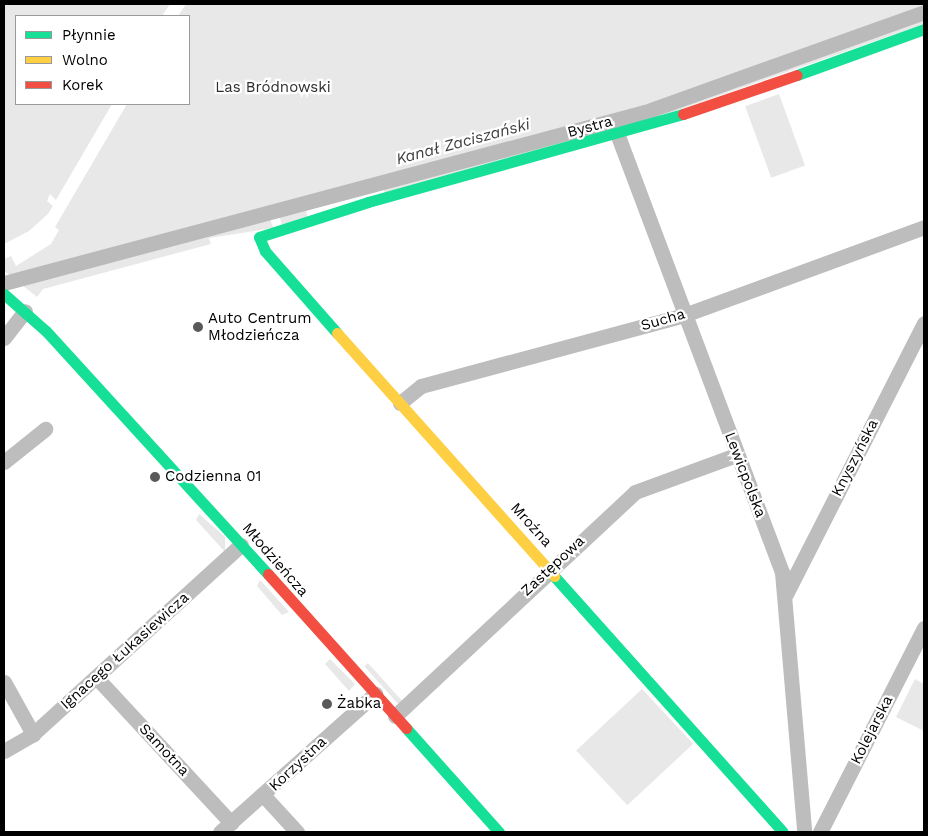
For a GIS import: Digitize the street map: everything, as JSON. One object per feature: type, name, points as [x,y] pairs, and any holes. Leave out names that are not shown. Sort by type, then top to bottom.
[{"type":"street","name":"Bystra","points":[[259,237],[368,202],[618,136],[752,93],[924,29]]},
{"type":"street","name":"Lewicpolska","points":[[618,136],[736,455],[782,572],[786,594],[804,830]]},
{"type":"street","name":"Sucha","points":[[400,403],[422,386],[684,315],[924,227]]},
{"type":"street","name":"Mroźna","points":[[259,237],[265,251],[550,568],[783,832]]},
{"type":"street","name":"Młodzieńcza","points":[[6,296],[25,311],[242,544],[499,832]]},
{"type":"street","points":[[4,338],[25,311]]},
{"type":"street","name":"Knyszyńska","points":[[786,594],[924,323]]},
{"type":"street","points":[[4,462],[45,429]]},
{"type":"street","name":"Zastępowa","points":[[395,716],[550,568],[635,492],[736,455]]},
{"type":"street","name":"Ignacego Łukasiewicza","points":[[4,751],[33,734],[242,544]]},
{"type":"street","name":"Kolejarska","points":[[820,832],[924,628]]},
{"type":"street","name":"Samotna","points":[[96,677],[226,828]]},
{"type":"street","points":[[4,682],[33,734]]},
{"type":"street","name":"Korzystna","points":[[226,828],[264,796],[375,694]]},
{"type":"street","points":[[264,796],[297,832]]},
{"type":"green space","points":[[4,4],[170,4],[163,15],[15,15],[15,105],[111,105],[56,200],[50,194],[47,201],[53,206],[48,214],[29,231],[4,244]]},
{"type":"green space","name":"Las Bródnowski","points":[[186,4],[924,4],[924,10],[644,110],[13,277],[4,271],[4,259],[11,256],[16,266],[51,244],[59,230],[55,227],[126,105],[190,105],[190,15],[179,15]]},
{"type":"green space","points":[[924,15],[924,24],[667,114],[664,108]]},
{"type":"green space","points":[[779,94],[805,165],[771,178],[745,106]]},
{"type":"green space","points":[[655,111],[657,117],[385,193],[382,185],[305,207],[308,218],[282,225],[278,212]]},
{"type":"green space","points":[[269,214],[273,228],[209,238],[211,244],[43,289],[37,297],[17,281]]},
{"type":"green space","points":[[199,514],[225,537],[225,552],[196,520]]},
{"type":"green space","points":[[260,580],[289,612],[282,615],[257,586]]},
{"type":"green space","points":[[330,659],[355,684],[349,691],[325,664]]},
{"type":"green space","points":[[368,663],[402,701],[398,704],[364,666]]},
{"type":"green space","points":[[915,679],[924,684],[924,731],[896,717]]},
{"type":"green space","points":[[642,689],[693,744],[627,805],[576,750]]},
{"type":"waterway","name":"Kanał Zaciszański","points":[[4,283],[645,112],[924,12]]},
{"type":"traffic: fast","points":[[797,75],[924,29]]},
{"type":"traffic: fast","points":[[337,333],[265,251],[259,237],[368,202],[683,114]]},
{"type":"traffic: fast","points":[[4,294],[46,331],[268,574]]},
{"type":"traffic: fast","points":[[554,576],[783,832]]},
{"type":"traffic: fast","points":[[406,728],[499,832]]},
{"type":"traffic: slow","points":[[337,333],[554,576]]},
{"type":"traffic: jam","points":[[683,114],[797,75]]},
{"type":"traffic: jam","points":[[268,574],[406,728]]},
{"type":"place","name":"Auto Centrum Młodzieńcza","points":[[198,327]]},
{"type":"place","name":"Codzienna 01","points":[[155,477]]},
{"type":"place","name":"Żabka","points":[[327,704]]}]
